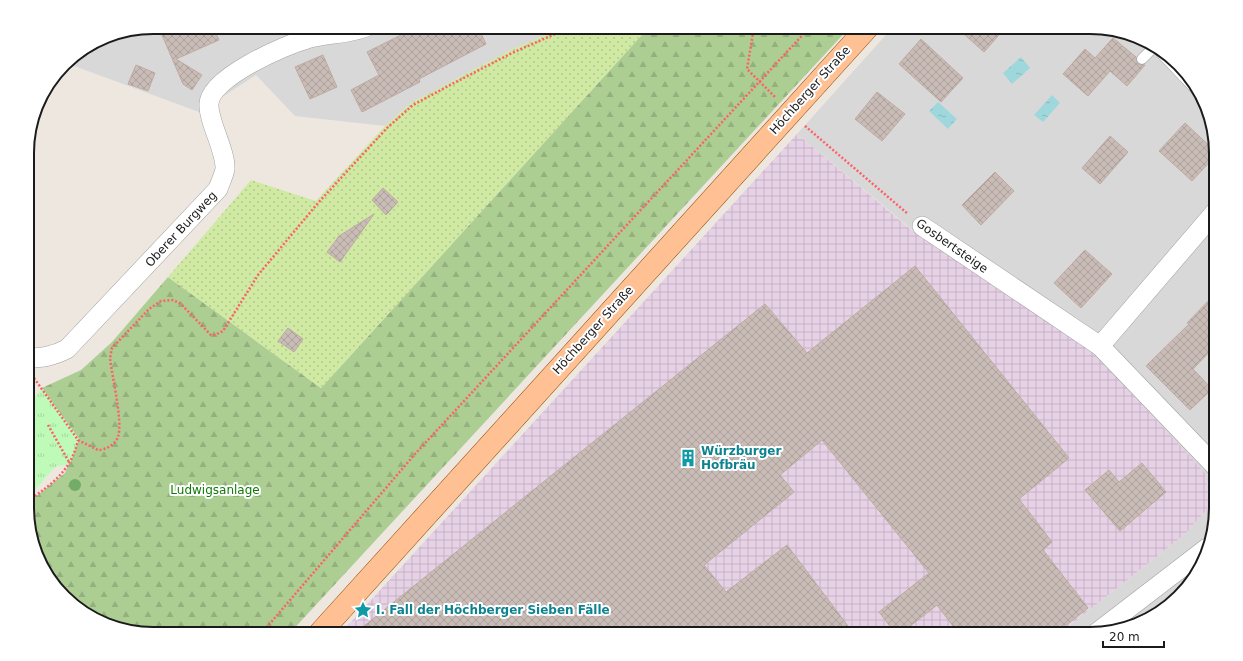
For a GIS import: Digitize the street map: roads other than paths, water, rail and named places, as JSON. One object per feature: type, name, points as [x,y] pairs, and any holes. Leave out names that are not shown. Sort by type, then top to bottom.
[{"type":"main road","name":"Höchberger Straße","points":[[325,627],[862,34]]},
{"type":"street","name":"Oberer Burgweg","points":[[34,358],[54,355],[67,348],[218,189],[225,169],[208,104],[212,93],[226,80],[252,63],[292,43],[305,34]]},
{"type":"street","points":[[1100,346],[1209,219]]},
{"type":"street","name":"Gosbertsteige","points":[[922,226],[1100,346],[1209,460]]},
{"type":"street","points":[[1105,626],[1200,553]]},
{"type":"lane","points":[[1142,59],[1150,51]]},
{"type":"water","points":[[1021,57],[1030,68],[1012,84],[1003,73]]},
{"type":"water","points":[[1052,95],[1060,103],[1043,122],[1034,115]]},
{"type":"water","points":[[938,102],[957,119],[948,129],[929,111]]},
{"type":"place","name":"Würzburger Hofbräu","points":[[688,458]]},
{"type":"place","name":"I. Fall der Höchberger Sieben Fälle","points":[[363,610]]},
{"type":"park label","name":"Ludwigsanlage","points":[[215,490]]}]
